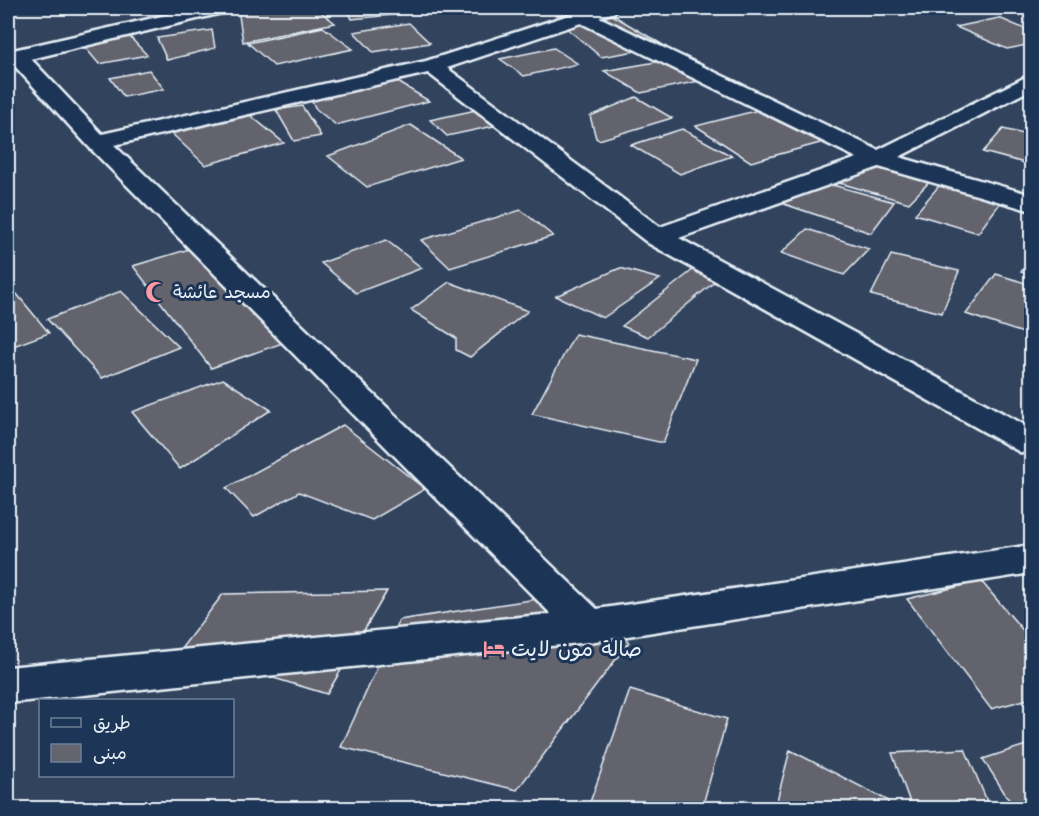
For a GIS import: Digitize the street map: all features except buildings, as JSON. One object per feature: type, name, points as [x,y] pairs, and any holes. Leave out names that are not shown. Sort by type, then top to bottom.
[{"type":"street","points":[[12,57],[219,8]]},
{"type":"street","points":[[98,142],[432,66],[608,8]]},
{"type":"street","points":[[583,17],[878,159],[1032,203]]},
{"type":"street","points":[[12,57],[589,626]]},
{"type":"street","points":[[432,66],[657,237],[1032,444]]},
{"type":"street","points":[[657,237],[878,159],[1032,80]]},
{"type":"street","points":[[8,685],[589,626],[1032,559]]},
{"type":"place","name":"مسجد عائشة","points":[[156,292]]},
{"type":"place","name":"صالة مون لايت","points":[[494,649]]}]
